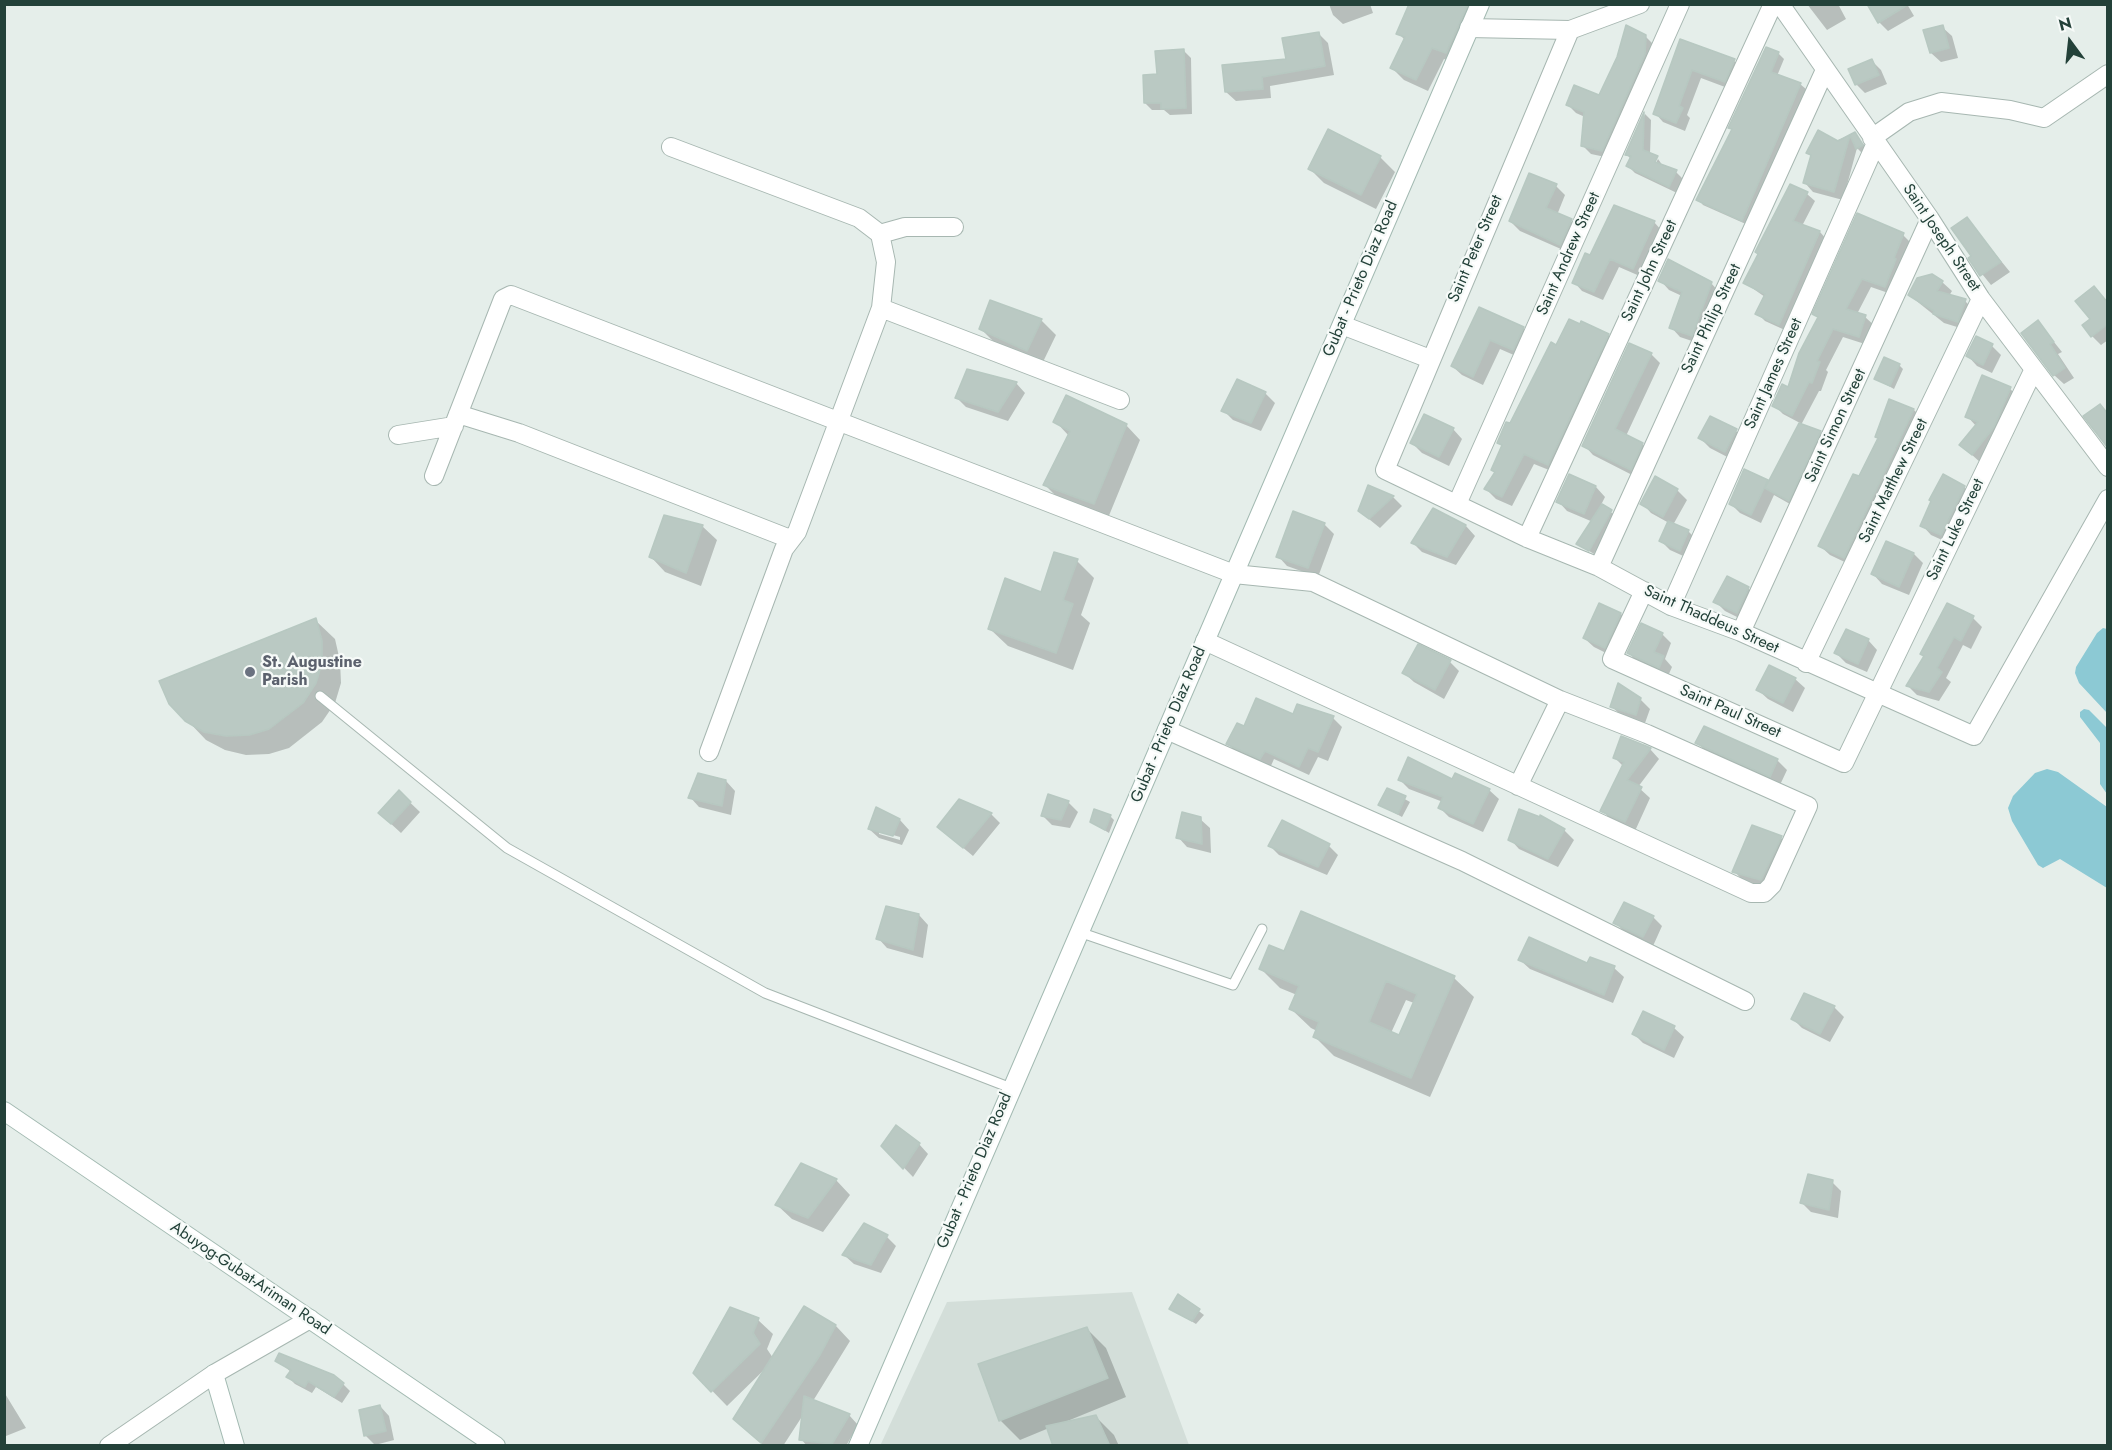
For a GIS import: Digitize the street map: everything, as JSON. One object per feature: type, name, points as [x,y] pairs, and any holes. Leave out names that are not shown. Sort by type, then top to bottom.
[{"type":"street","name":"Gubat - Prieto Diaz Road","points":[[858,1446],[1480,4]]},
{"type":"street","points":[[1470,28],[1570,30],[1640,4]]},
{"type":"street","name":"Saint Andrew Street","points":[[1457,504],[1680,4]]},
{"type":"street","name":"Saint John Street","points":[[1527,538],[1773,4]]},
{"type":"street","name":"Saint Joseph Street","points":[[1780,4],[1930,219],[1981,299],[2108,467]]},
{"type":"street","name":"Saint Peter Street","points":[[1385,470],[1570,30]]},
{"type":"street","name":"Saint Philip Street","points":[[1599,567],[1825,70]]},
{"type":"street","points":[[1874,141],[1909,112],[1941,102],[2010,110],[2044,118],[2108,74]]},
{"type":"street","name":"Saint James Street","points":[[1671,606],[1874,141]]},
{"type":"street","points":[[671,147],[859,218],[880,234],[886,262],[881,308],[797,532],[784,549],[709,752]]},
{"type":"street","name":"Saint Simon Street","points":[[1741,632],[1930,219]]},
{"type":"street","points":[[880,234],[904,227],[954,227]]},
{"type":"street","points":[[434,476],[503,299],[511,295],[1234,574],[1313,582],[1560,700],[1647,734],[1809,806],[1772,885],[1764,894],[1751,893],[1205,641]]},
{"type":"street","name":"Saint Matthew Street","points":[[1806,663],[1981,299]]},
{"type":"street","points":[[881,308],[1120,400]]},
{"type":"street","points":[[1342,325],[1430,359]]},
{"type":"street","name":"Saint Luke Street","points":[[1877,692],[2034,369]]},
{"type":"street","points":[[398,435],[456,420],[519,433],[790,539]]},
{"type":"street","name":"Saint Thaddeus Street","points":[[1385,470],[1527,538],[1599,567],[1671,606],[1741,632],[1806,663],[1974,736],[2108,499]]},
{"type":"street","name":"Saint Paul Street","points":[[1644,591],[1612,659],[1844,763],[1877,692]]},
{"type":"street","points":[[1518,786],[1560,700]]},
{"type":"street","points":[[1167,730],[1462,861],[1745,1001]]},
{"type":"street","name":"Abuyog-Gubat-Ariman Road","points":[[4,1112],[496,1446]]},
{"type":"street","points":[[109,1446],[214,1374],[310,1319]]},
{"type":"street","points":[[214,1374],[235,1446]]},
{"type":"lane","points":[[320,696],[507,848],[765,993],[1011,1088]]},
{"type":"lane","points":[[1079,932],[1233,985],[1262,929]]},
{"type":"shaded area","points":[[1132,1292],[1189,1445],[880,1446],[947,1302]]},
{"type":"water","points":[[2103,628],[2107,629],[2107,713],[2079,683],[2075,673],[2076,667],[2097,633]]},
{"type":"water","points":[[2084,709],[2089,710],[2107,728],[2107,794],[2100,784],[2100,743],[2080,717],[2080,712]]},
{"type":"water","points":[[2047,769],[2058,772],[2107,807],[2107,888],[2060,859],[2043,868],[2038,865],[2012,821],[2008,808],[2013,796],[2035,773]]},
{"type":"building","points":[[1409,4],[1468,4],[1446,53],[1432,48],[1416,80],[1390,68],[1405,37],[1396,34]]},
{"type":"building","points":[[1867,4],[1909,4],[1878,23]]},
{"type":"building","points":[[1626,25],[1646,35],[1645,54],[1602,151],[1581,146],[1584,112],[1566,105],[1574,85],[1599,95],[1617,57]]},
{"type":"building","points":[[1943,25],[1949,48],[1930,53],[1923,30]]},
{"type":"building","points":[[1319,32],[1325,66],[1262,77],[1263,89],[1225,92],[1222,65],[1286,59],[1282,38]]},
{"type":"building","points":[[1680,39],[1735,59],[1725,82],[1692,70],[1679,106],[1683,108],[1676,123],[1653,114]]},
{"type":"building","points":[[1766,47],[1779,52],[1771,72],[1801,83],[1742,221],[1696,200],[1732,129],[1728,128]]},
{"type":"building","points":[[1184,49],[1186,108],[1161,109],[1161,103],[1144,103],[1143,75],[1157,74],[1155,51]]},
{"type":"building","points":[[1872,59],[1879,75],[1855,85],[1848,69]]},
{"type":"building","points":[[1644,112],[1643,150],[1658,156],[1655,162],[1677,170],[1669,187],[1626,166],[1631,156],[1625,155]]},
{"type":"building","points":[[1328,129],[1381,156],[1361,195],[1308,169]]},
{"type":"building","points":[[1818,130],[1838,141],[1855,132],[1863,145],[1856,149],[1850,135],[1834,192],[1803,183],[1811,155],[1806,153]]},
{"type":"building","points":[[1529,173],[1557,184],[1546,208],[1572,219],[1560,245],[1509,221]]},
{"type":"building","points":[[1790,184],[1808,192],[1793,221],[1820,231],[1779,325],[1755,314],[1765,294],[1743,283],[1758,254],[1755,252]]},
{"type":"building","points":[[1614,205],[1655,221],[1633,269],[1610,259],[1594,292],[1572,283],[1585,253],[1590,255]]},
{"type":"building","points":[[1857,213],[1904,233],[1894,258],[1896,259],[1885,287],[1862,279],[1846,309],[1866,315],[1859,337],[1833,329],[1817,361],[1820,362],[1812,383],[1809,382],[1792,416],[1772,406],[1782,384],[1788,387],[1799,353],[1818,317],[1812,314]]},
{"type":"building","points":[[1967,217],[2001,262],[1980,276],[1968,258],[1971,256],[1951,228]]},
{"type":"building","points":[[1668,259],[1712,282],[1692,336],[1669,328],[1682,292],[1658,281]]},
{"type":"building","points":[[1932,274],[1943,281],[1937,291],[1966,299],[1958,322],[1933,314],[1934,311],[1908,295],[1917,278]]},
{"type":"building","points":[[2094,286],[2108,303],[2108,324],[2091,337],[2082,325],[2090,319],[2075,301]]},
{"type":"building","points":[[990,300],[1042,319],[1027,351],[979,329]]},
{"type":"building","points":[[1479,307],[1524,327],[1513,350],[1490,340],[1473,377],[1451,366]]},
{"type":"building","points":[[1569,319],[1580,324],[1581,321],[1609,334],[1548,465],[1524,454],[1502,497],[1484,489],[1495,472],[1491,470],[1502,445],[1497,443],[1506,422],[1510,423],[1551,342],[1556,345]]},
{"type":"building","points":[[2038,320],[2054,342],[2050,344],[2065,368],[2053,376],[2021,333]]},
{"type":"building","points":[[1976,336],[1993,344],[1983,365],[1966,356]]},
{"type":"building","points":[[1629,343],[1652,353],[1615,429],[1643,443],[1631,470],[1582,446]]},
{"type":"building","points":[[1884,357],[1900,364],[1890,386],[1874,379]]},
{"type":"building","points":[[967,369],[1017,382],[998,412],[955,398]]},
{"type":"building","points":[[1982,375],[2011,387],[1994,427],[1972,455],[1959,445],[1978,422],[1965,417]]},
{"type":"building","points":[[1237,379],[1266,392],[1251,423],[1221,411]]},
{"type":"building","points":[[1066,395],[1127,424],[1094,504],[1043,485],[1070,431],[1053,422]]},
{"type":"building","points":[[1889,399],[1914,409],[1844,558],[1818,546],[1853,474],[1859,476],[1878,438],[1875,437]]},
{"type":"building","points":[[2100,404],[2108,414],[2108,448],[2083,416]]},
{"type":"building","points":[[1424,414],[1454,428],[1439,457],[1410,443]]},
{"type":"building","points":[[1710,416],[1737,429],[1725,452],[1698,438]]},
{"type":"building","points":[[1799,423],[1821,431],[1789,501],[1765,488]]},
{"type":"building","points":[[1744,469],[1768,480],[1751,515],[1729,504]]},
{"type":"building","points":[[1569,474],[1596,486],[1584,514],[1556,502]]},
{"type":"building","points":[[1943,474],[1965,486],[1941,535],[1920,526],[1931,501],[1929,500]]},
{"type":"building","points":[[1655,476],[1678,489],[1663,517],[1640,504]]},
{"type":"building","points":[[1368,485],[1394,496],[1369,519],[1358,511]]},
{"type":"building","points":[[1602,504],[1612,510],[1589,551],[1576,544]]},
{"type":"building","points":[[1433,508],[1466,525],[1447,557],[1411,543]]},
{"type":"building","points":[[1293,511],[1325,523],[1308,568],[1276,557]]},
{"type":"building","points":[[664,515],[703,525],[686,573],[649,557]]},
{"type":"building","points":[[1668,521],[1689,530],[1680,551],[1659,541]]},
{"type":"building","points":[[1886,541],[1914,553],[1899,587],[1871,574]]},
{"type":"building","points":[[1054,552],[1078,559],[1063,600],[1073,604],[1056,653],[988,629],[1005,578],[1041,592]]},
{"type":"building","points":[[1727,576],[1749,587],[1737,613],[1713,602]]},
{"type":"building","points":[[1599,603],[1621,613],[1605,648],[1583,638]]},
{"type":"building","points":[[1947,603],[1974,616],[1961,641],[1954,637],[1937,668],[1942,672],[1929,692],[1906,686],[1924,656],[1920,654]]},
{"type":"building","name":"St. Augustine Parish","points":[[316,618],[322,641],[322,663],[316,683],[303,703],[269,729],[249,735],[226,736],[204,732],[185,721],[169,704],[159,681]]},
{"type":"building","points":[[1641,623],[1663,633],[1654,652],[1664,656],[1659,668],[1627,653]]},
{"type":"building","points":[[1846,629],[1869,639],[1858,664],[1834,653]]},
{"type":"building","points":[[1418,644],[1451,660],[1435,690],[1402,673]]},
{"type":"building","points":[[1769,665],[1796,678],[1783,703],[1756,690]]},
{"type":"building","points":[[1618,683],[1641,698],[1636,715],[1610,707]]},
{"type":"building","points":[[1256,698],[1293,714],[1297,704],[1334,716],[1318,752],[1308,748],[1299,767],[1265,751],[1260,759],[1226,744],[1237,723],[1244,726]]},
{"type":"building","points":[[1704,726],[1778,759],[1770,777],[1695,743]]},
{"type":"building","points":[[1621,736],[1651,748],[1627,780],[1642,787],[1625,822],[1600,811],[1624,762],[1613,758]]},
{"type":"building","points":[[1408,757],[1452,779],[1455,773],[1490,789],[1473,824],[1438,808],[1443,797],[1398,780]]},
{"type":"building","points":[[698,773],[726,780],[722,806],[688,798]]},
{"type":"building","points":[[1387,788],[1406,796],[1398,814],[1378,805]]},
{"type":"building","points":[[399,790],[411,802],[391,824],[378,813]]},
{"type":"building","points":[[1048,794],[1069,801],[1061,820],[1041,816]]},
{"type":"building","points":[[959,799],[992,813],[963,848],[937,827]]},
{"type":"building","points":[[876,807],[900,819],[893,836],[868,829]]},
{"type":"building","points":[[1094,809],[1111,815],[1105,830],[1090,822]]},
{"type":"building","points":[[1519,809],[1540,817],[1540,815],[1565,829],[1548,859],[1508,840]]},
{"type":"building","points":[[1182,812],[1201,817],[1202,844],[1176,838]]},
{"type":"building","points":[[1282,820],[1330,844],[1318,867],[1268,846]]},
{"type":"building","points":[[1752,825],[1782,836],[1761,880],[1732,872]]},
{"type":"building","points":[[1624,902],[1654,916],[1643,937],[1613,923]]},
{"type":"building","points":[[886,906],[919,914],[913,950],[876,939]]},
{"type":"building","points":[[1301,911],[1455,976],[1411,1078],[1313,1037],[1319,1022],[1289,1009],[1299,986],[1259,969],[1269,945],[1284,951]],"holes":[[[1386,981],[1417,994],[1399,1035],[1369,1022]]]},
{"type":"building","points":[[1529,937],[1587,963],[1590,957],[1615,966],[1604,995],[1518,960]]},
{"type":"building","points":[[1804,993],[1835,1006],[1820,1034],[1791,1019]]},
{"type":"building","points":[[1643,1011],[1675,1026],[1664,1050],[1632,1034]]},
{"type":"building","points":[[896,1125],[920,1143],[903,1169],[881,1146]]},
{"type":"building","points":[[801,1163],[837,1179],[808,1218],[775,1205]]},
{"type":"building","points":[[1808,1174],[1833,1180],[1829,1210],[1800,1203]]},
{"type":"building","points":[[864,1223],[888,1235],[871,1265],[842,1255]]},
{"type":"building","points":[[1178,1294],[1200,1309],[1192,1321],[1169,1309]]},
{"type":"building","points":[[804,1306],[836,1325],[820,1355],[761,1443],[733,1419]]},
{"type":"building","points":[[730,1307],[759,1318],[753,1333],[760,1344],[711,1392],[693,1373]]},
{"type":"building","points":[[1087,1327],[1108,1378],[999,1421],[978,1364]]},
{"type":"building","points":[[279,1353],[334,1375],[344,1383],[334,1397],[308,1381],[305,1387],[286,1377],[291,1370],[275,1361]]},
{"type":"building","points":[[804,1396],[850,1414],[832,1444],[799,1440]]},
{"type":"building","points":[[380,1405],[386,1431],[364,1436],[359,1410]]},
{"type":"building","points":[[1096,1415],[1110,1446],[1053,1446],[1046,1426]]},
{"type":"place","name":"St. Augustine Parish","points":[[250,672]]}]
